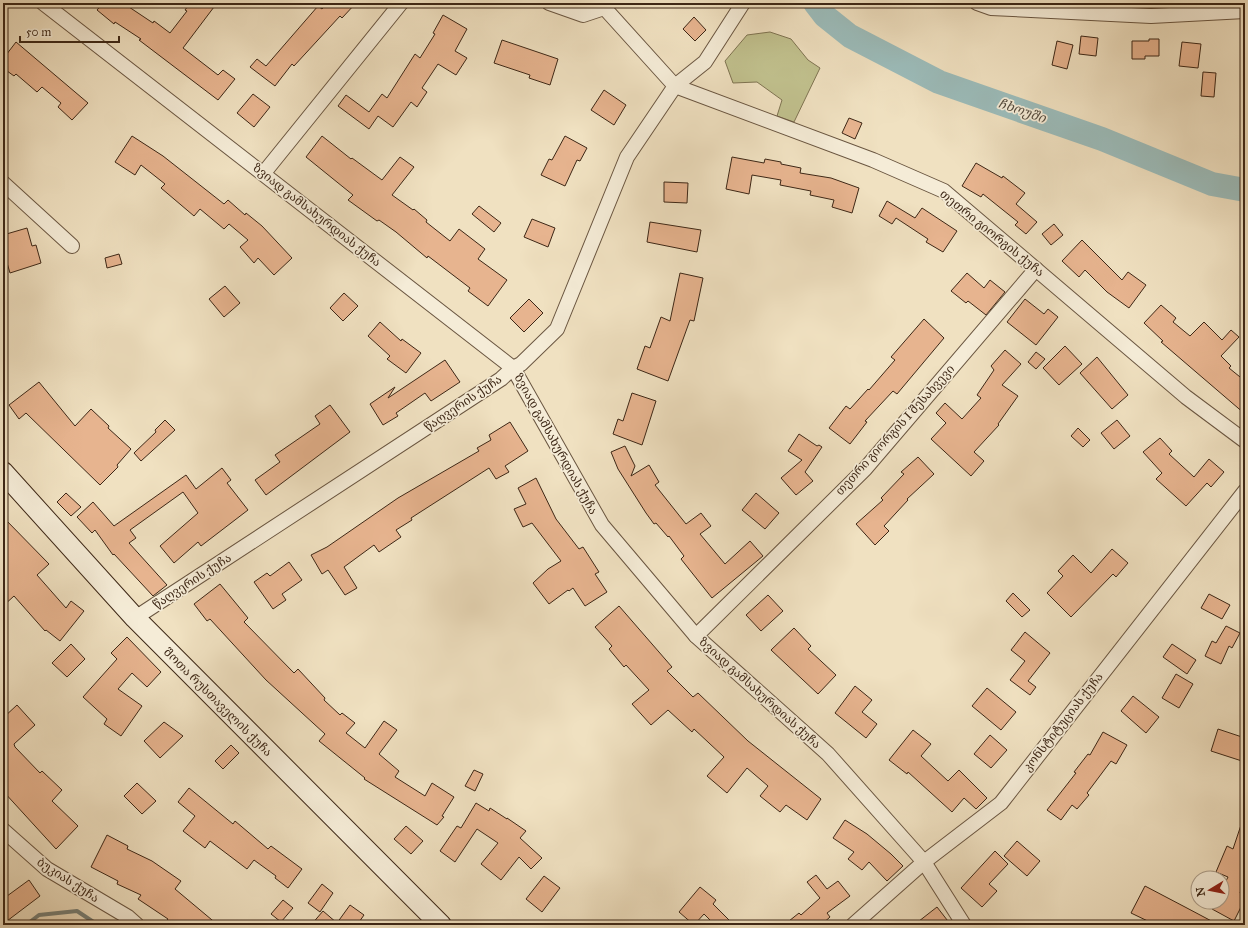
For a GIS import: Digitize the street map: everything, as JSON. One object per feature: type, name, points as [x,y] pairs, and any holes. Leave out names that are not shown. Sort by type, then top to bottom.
[{"type":"main road","name":"შოთა რუსთაველის ქუჩა","points":[[3,472],[135,618],[441,925]]},
{"type":"street","name":"ზვიად გამსახურდიას ქუჩა","points":[[43,3],[263,172],[513,368],[602,525],[696,636],[828,754],[924,862],[964,925]]},
{"type":"street","points":[[263,172],[267,169],[401,3]]},
{"type":"street","points":[[549,3],[583,15],[602,6],[675,86]]},
{"type":"street","name":"წაღვერის ქუჩა","points":[[135,618],[501,380],[513,368],[521,364],[557,330],[627,157],[675,86],[705,62],[743,3]]},
{"type":"street","points":[[977,3],[991,8],[1151,16],[1245,11]]},
{"type":"street","name":"თეთრი გიორგის ქუჩა","points":[[675,86],[872,160],[944,191],[1186,397],[1245,442]]},
{"type":"street","points":[[3,182],[72,246]]},
{"type":"street","name":"თეთრი გიორგის I შესახვევი","points":[[696,636],[865,469],[1036,269]]},
{"type":"street","name":"კონსტიტუციას ქუჩა","points":[[853,925],[924,862],[1001,803],[1245,491]]},
{"type":"street","name":"ბუკიას ქუჩა","points":[[3,830],[47,868],[128,917],[137,925]]},
{"type":"green space","points":[[770,32],[791,39],[808,60],[820,68],[794,122],[777,116],[782,100],[757,82],[733,83],[725,61],[747,35]]},
{"type":"building","points":[[103,3],[123,3],[153,23],[154,21],[170,33],[187,11],[185,10],[190,3],[217,3],[183,48],[218,75],[223,70],[235,79],[218,100],[139,40],[141,39],[115,22],[114,24],[97,10]]},
{"type":"building","points":[[327,3],[356,3],[342,18],[340,16],[294,66],[292,64],[275,86],[250,67],[257,59],[266,66],[318,6],[322,9]]},
{"type":"building","points":[[443,15],[467,29],[455,51],[467,58],[456,75],[438,64],[422,88],[427,92],[417,107],[411,102],[393,127],[378,116],[369,129],[338,106],[346,95],[369,112],[382,94],[387,98],[415,54],[420,58],[435,34],[433,33]]},
{"type":"building","points":[[694,17],[706,30],[695,41],[683,29]]},
{"type":"building","points":[[1081,36],[1098,38],[1096,56],[1079,54]]},
{"type":"building","points":[[1149,39],[1159,39],[1159,56],[1145,56],[1145,59],[1132,59],[1132,41],[1149,41]]},
{"type":"building","points":[[502,40],[558,59],[550,85],[529,78],[530,75],[494,63]]},
{"type":"building","points":[[1057,41],[1073,45],[1067,69],[1052,65]]},
{"type":"building","points":[[16,42],[88,103],[72,120],[58,107],[61,103],[42,87],[37,92],[16,74],[14,76],[3,68],[3,59]]},
{"type":"building","points":[[1182,42],[1201,44],[1198,68],[1179,66]]},
{"type":"building","points":[[1203,72],[1216,73],[1214,97],[1201,96]]},
{"type":"building","points":[[604,90],[626,105],[614,125],[591,110]]},
{"type":"building","points":[[253,94],[270,107],[254,127],[237,113]]},
{"type":"building","points":[[849,118],[862,123],[855,139],[842,133]]},
{"type":"building","points":[[132,136],[163,156],[224,204],[228,200],[245,215],[246,213],[262,226],[292,258],[274,275],[258,258],[254,263],[240,247],[248,240],[229,224],[224,229],[200,209],[194,216],[161,188],[165,184],[141,165],[135,175],[115,162]]},
{"type":"building","points":[[322,136],[351,159],[352,158],[382,180],[400,157],[414,167],[392,195],[413,210],[414,209],[427,220],[426,222],[450,241],[459,229],[485,249],[478,259],[507,280],[488,306],[468,291],[470,288],[428,256],[427,258],[396,232],[379,220],[377,221],[348,200],[353,195],[306,157]]},
{"type":"building","points":[[565,136],[587,148],[580,161],[577,160],[565,186],[541,175],[549,159],[552,160]]},
{"type":"building","points":[[732,157],[764,163],[765,159],[781,162],[781,164],[801,168],[800,173],[831,178],[859,188],[852,213],[832,207],[834,200],[810,195],[811,191],[780,185],[781,180],[752,175],[749,194],[726,189]]},
{"type":"building","points":[[976,163],[1002,178],[1003,176],[1025,193],[1016,204],[1037,222],[1026,234],[1015,225],[1018,222],[983,194],[981,197],[962,186]]},
{"type":"building","points":[[664,182],[688,183],[687,203],[664,202]]},
{"type":"building","points":[[887,201],[915,218],[922,208],[957,231],[943,252],[926,242],[928,239],[896,218],[892,224],[879,216]]},
{"type":"building","points":[[479,206],[501,223],[494,232],[472,214]]},
{"type":"building","points":[[532,219],[555,228],[548,247],[524,237]]},
{"type":"building","points":[[650,222],[701,230],[697,252],[647,242]]},
{"type":"building","points":[[1054,224],[1063,235],[1051,245],[1042,234]]},
{"type":"building","points":[[27,228],[32,246],[36,245],[41,263],[10,273],[3,249],[3,235]]},
{"type":"building","points":[[1082,240],[1122,280],[1128,272],[1146,285],[1129,308],[1107,292],[1085,270],[1079,277],[1062,261]]},
{"type":"building","points":[[119,254],[122,264],[107,268],[105,258]]},
{"type":"building","points":[[680,273],[703,278],[694,321],[690,320],[668,381],[637,369],[645,346],[650,348],[661,317],[670,321]]},
{"type":"building","points":[[967,273],[984,288],[990,280],[1005,292],[986,315],[968,301],[966,303],[951,291]]},
{"type":"building","points":[[225,286],[240,303],[224,317],[209,299]]},
{"type":"building","points":[[344,293],[358,306],[343,321],[330,308]]},
{"type":"building","points":[[529,299],[543,313],[524,332],[510,318]]},
{"type":"building","points":[[1025,299],[1044,314],[1048,309],[1058,317],[1036,345],[1007,322]]},
{"type":"building","points":[[1161,305],[1176,318],[1173,322],[1190,336],[1204,322],[1222,340],[1231,330],[1239,337],[1221,356],[1231,366],[1229,368],[1245,381],[1245,414],[1161,342],[1163,341],[1144,323]]},
{"type":"building","points":[[924,319],[944,338],[897,394],[893,391],[865,421],[867,422],[850,444],[829,428],[846,406],[850,409],[868,389],[869,390],[895,360],[891,357]]},
{"type":"building","points":[[380,322],[401,341],[402,339],[421,353],[406,373],[387,359],[390,356],[368,336]]},
{"type":"building","points":[[1065,346],[1082,364],[1059,385],[1043,368]]},
{"type":"building","points":[[1005,350],[1021,364],[1002,385],[1018,396],[998,424],[999,425],[974,452],[984,461],[971,476],[931,439],[946,423],[936,413],[945,403],[962,419],[981,398],[977,395],[994,370],[991,366]]},
{"type":"building","points":[[1036,352],[1045,359],[1036,369],[1028,362]]},
{"type":"building","points":[[1097,357],[1128,395],[1112,409],[1080,373]]},
{"type":"building","points":[[445,360],[460,382],[431,401],[425,393],[396,413],[398,416],[383,425],[370,404],[395,387],[388,398]]},
{"type":"building","points":[[39,382],[75,426],[91,409],[109,426],[108,428],[131,449],[117,465],[118,467],[100,485],[26,413],[19,419],[9,405]]},
{"type":"building","points":[[632,393],[656,401],[642,445],[613,434],[618,419],[623,421]]},
{"type":"building","points":[[330,405],[350,432],[266,495],[255,480],[280,462],[275,455],[320,424],[315,416]]},
{"type":"building","points":[[165,420],[175,430],[141,461],[134,453],[156,432],[155,430]]},
{"type":"building","points":[[1117,420],[1130,436],[1114,449],[1101,433]]},
{"type":"building","points":[[510,422],[528,451],[505,466],[509,472],[496,479],[489,468],[411,518],[412,520],[396,530],[401,537],[379,552],[374,545],[344,567],[357,588],[345,595],[328,570],[322,574],[311,555],[327,547],[398,498],[479,451],[477,448],[491,440],[489,435]]},
{"type":"building","points":[[1078,428],[1090,440],[1083,447],[1071,436]]},
{"type":"building","points":[[799,434],[817,446],[819,445],[822,447],[805,472],[813,481],[796,495],[781,478],[802,460],[788,451]]},
{"type":"building","points":[[1160,438],[1172,451],[1169,454],[1194,477],[1209,459],[1224,472],[1211,487],[1207,483],[1186,506],[1156,479],[1162,473],[1143,452]]},
{"type":"building","points":[[625,446],[635,466],[631,476],[649,465],[659,482],[655,485],[686,524],[701,513],[711,526],[700,534],[725,564],[750,541],[763,556],[712,598],[681,559],[684,556],[669,536],[668,537],[656,523],[654,524],[618,469],[611,452]]},
{"type":"building","points":[[918,457],[934,474],[907,499],[908,500],[884,526],[889,531],[875,545],[856,524],[883,500],[881,498],[904,474],[901,472]]},
{"type":"building","points":[[222,468],[231,480],[227,483],[248,510],[201,546],[198,542],[174,563],[160,546],[198,513],[183,492],[130,530],[136,538],[129,543],[167,585],[153,596],[114,554],[113,555],[95,530],[92,533],[77,517],[93,502],[114,526],[186,475],[196,489]]},
{"type":"building","points":[[536,478],[556,519],[579,549],[583,547],[599,572],[595,574],[607,592],[585,606],[573,588],[549,604],[533,583],[548,569],[561,561],[532,523],[523,527],[514,509],[526,504],[518,488]]},
{"type":"building","points":[[66,493],[81,507],[71,516],[57,502]]},
{"type":"building","points":[[756,493],[779,513],[765,529],[742,510]]},
{"type":"building","points":[[3,517],[49,564],[37,575],[66,608],[71,601],[84,611],[60,641],[46,630],[45,631],[14,596],[3,606]]},
{"type":"building","points":[[1112,549],[1128,563],[1116,577],[1113,574],[1071,617],[1047,593],[1063,576],[1058,571],[1073,555],[1091,573]]},
{"type":"building","points":[[289,562],[302,580],[282,594],[286,600],[273,609],[254,582],[267,573],[270,576]]},
{"type":"building","points":[[220,584],[248,618],[244,622],[294,673],[298,669],[325,698],[324,700],[340,715],[342,713],[355,723],[346,733],[365,748],[384,721],[397,730],[379,754],[399,771],[395,777],[425,796],[432,783],[454,797],[442,816],[444,817],[437,825],[364,779],[365,778],[319,741],[325,734],[266,680],[210,619],[207,621],[194,604]]},
{"type":"building","points":[[1013,593],[1030,610],[1022,617],[1006,601]]},
{"type":"building","points":[[1209,594],[1230,605],[1222,619],[1201,608]]},
{"type":"building","points":[[768,595],[783,611],[761,631],[746,615]]},
{"type":"building","points":[[619,606],[672,667],[667,671],[693,697],[698,693],[748,741],[821,799],[807,820],[786,805],[780,812],[760,796],[768,786],[747,768],[727,793],[707,776],[724,757],[694,729],[692,732],[668,710],[651,725],[632,704],[649,690],[626,665],[624,667],[609,649],[612,646],[595,627]]},
{"type":"building","points":[[1226,626],[1240,633],[1232,648],[1229,646],[1221,664],[1205,656],[1212,641],[1216,643]]},
{"type":"building","points":[[794,628],[811,646],[808,649],[836,675],[818,694],[771,650]]},
{"type":"building","points":[[1025,632],[1050,653],[1028,681],[1036,687],[1030,695],[1010,680],[1025,661],[1011,650]]},
{"type":"building","points":[[127,637],[161,672],[147,687],[132,673],[118,689],[142,706],[121,736],[104,724],[107,719],[83,697],[117,659],[111,653]]},
{"type":"building","points":[[71,644],[85,659],[67,677],[52,663]]},
{"type":"building","points":[[1172,644],[1196,660],[1187,674],[1163,657]]},
{"type":"building","points":[[1176,674],[1193,684],[1179,708],[1162,698]]},
{"type":"building","points":[[855,686],[872,700],[862,712],[877,724],[866,738],[835,713]]},
{"type":"building","points":[[987,688],[1016,712],[1001,730],[972,706]]},
{"type":"building","points":[[1133,696],[1159,717],[1146,733],[1121,711]]},
{"type":"building","points":[[17,705],[35,725],[14,744],[15,747],[40,773],[42,771],[62,790],[52,801],[78,826],[56,849],[3,791],[3,718]]},
{"type":"building","points":[[164,722],[183,736],[160,758],[144,741]]},
{"type":"building","points":[[1218,729],[1245,738],[1245,762],[1211,751]]},
{"type":"building","points":[[913,730],[931,744],[921,756],[948,781],[959,770],[987,798],[976,809],[964,798],[952,812],[908,772],[907,774],[889,760]]},
{"type":"building","points":[[1103,732],[1127,745],[1116,764],[1111,761],[1087,793],[1089,795],[1077,809],[1072,805],[1061,820],[1047,810],[1076,773],[1074,772],[1088,754],[1090,755]]},
{"type":"building","points":[[990,735],[1007,750],[991,768],[974,754]]},
{"type":"building","points":[[231,745],[239,753],[223,769],[215,761]]},
{"type":"building","points":[[474,770],[483,774],[475,791],[465,786]]},
{"type":"building","points":[[137,783],[156,801],[142,814],[124,796]]},
{"type":"building","points":[[189,788],[233,824],[235,821],[268,849],[271,846],[302,869],[288,888],[275,878],[276,876],[254,860],[247,869],[210,841],[205,848],[183,831],[195,816],[178,802]]},
{"type":"building","points":[[476,803],[489,811],[490,808],[526,831],[520,838],[542,858],[531,869],[519,857],[501,880],[481,864],[498,843],[477,829],[455,862],[440,851],[457,826],[461,828]]},
{"type":"building","points":[[1243,819],[1245,820],[1245,882],[1240,893],[1245,896],[1245,899],[1234,921],[1214,910],[1230,910],[1230,870],[1217,870],[1227,846],[1233,849]]},
{"type":"building","points":[[845,820],[867,834],[903,866],[887,881],[869,862],[862,870],[848,859],[854,852],[833,838]]},
{"type":"building","points":[[406,826],[423,841],[411,854],[394,839]]},
{"type":"building","points":[[107,835],[128,846],[127,849],[152,861],[181,881],[175,889],[218,925],[163,925],[168,919],[138,899],[141,895],[117,884],[118,881],[91,867]]},
{"type":"building","points":[[1017,841],[1040,861],[1027,876],[1004,856]]},
{"type":"building","points":[[995,851],[1008,864],[989,884],[997,891],[982,907],[961,888]]},
{"type":"building","points":[[816,875],[827,889],[838,881],[850,896],[827,913],[830,917],[821,925],[784,925],[799,913],[801,915],[820,898],[807,882]]},
{"type":"building","points":[[544,876],[560,888],[542,912],[526,899]]},
{"type":"building","points":[[29,880],[40,896],[3,924],[3,899]]},
{"type":"building","points":[[322,884],[333,893],[320,912],[308,903]]},
{"type":"building","points":[[1145,886],[1219,925],[1156,925],[1131,913]]},
{"type":"building","points":[[700,887],[716,900],[713,904],[734,925],[715,925],[704,914],[694,925],[679,912]]},
{"type":"building","points":[[283,900],[293,908],[281,922],[271,914]]},
{"type":"building","points":[[350,905],[364,915],[357,925],[311,925],[323,911],[337,923]]},
{"type":"building","points":[[937,907],[951,925],[914,925]]},
{"type":"waterway","name":"ჩხოუში","points":[[815,3],[825,16],[850,36],[939,82],[1102,139],[1212,184],[1245,190]]},
{"type":"waterway","points":[[26,925],[39,915],[77,911],[98,925]]}]
